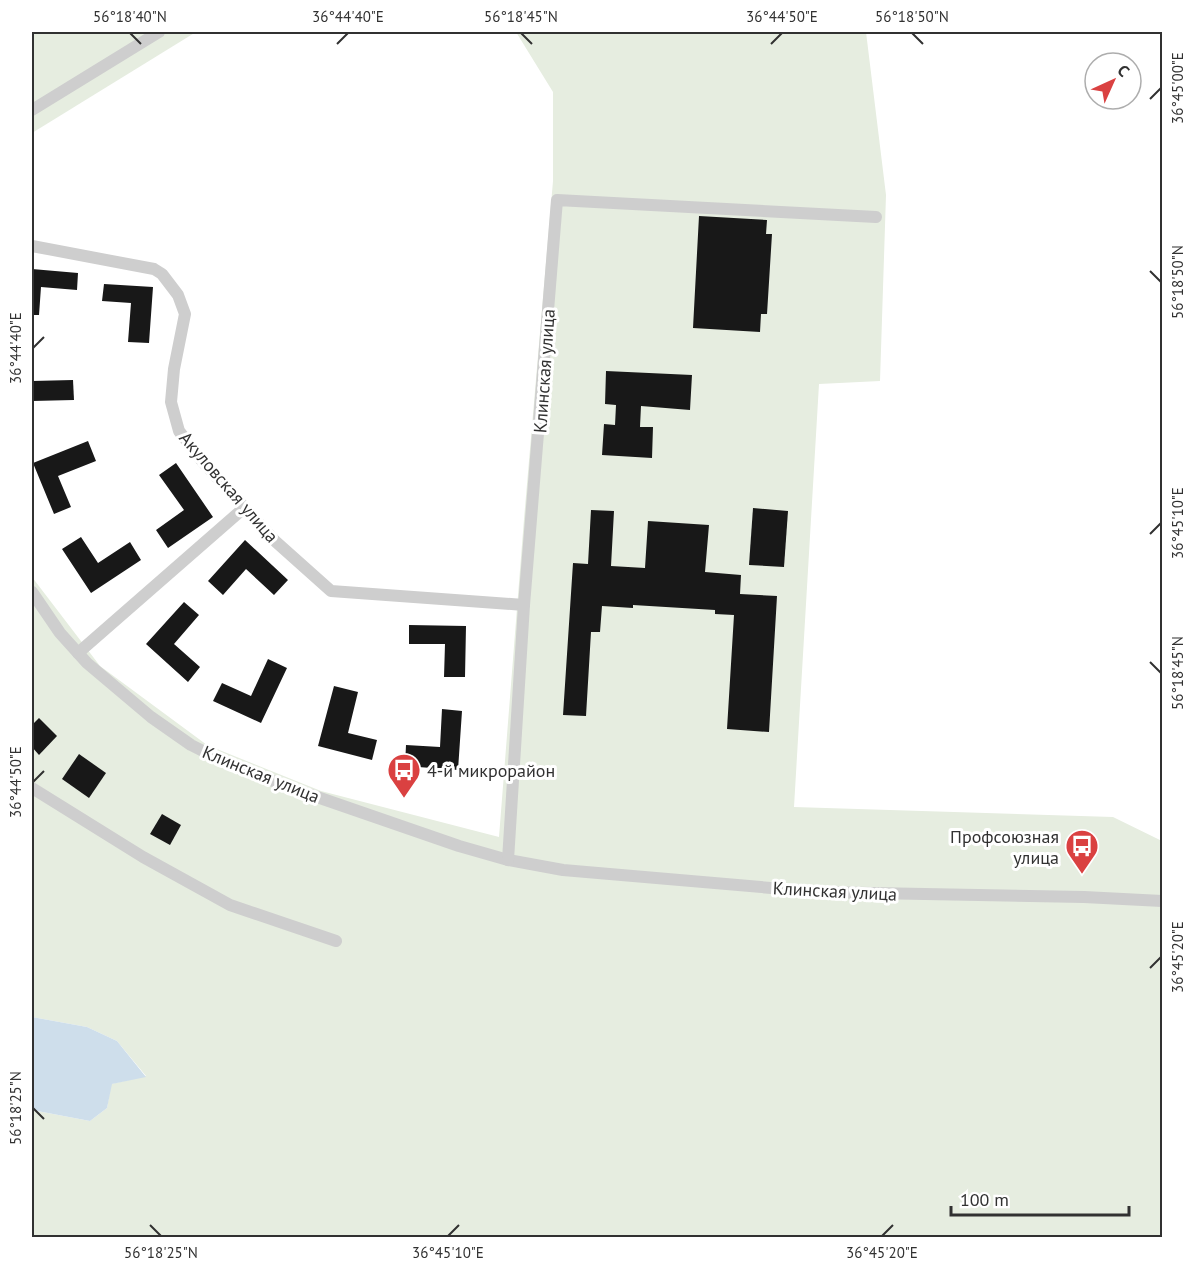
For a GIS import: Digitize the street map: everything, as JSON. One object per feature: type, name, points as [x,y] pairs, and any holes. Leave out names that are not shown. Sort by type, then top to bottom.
[{"type":"street","points":[[32,110],[159,32]]},
{"type":"street","name":"Клинская улица","points":[[508,860],[524,605],[557,200],[876,217]]},
{"type":"street","name":"Акуловская улица","points":[[32,246],[154,269],[162,274],[178,295],[184,314],[174,369],[171,402],[179,431],[203,462],[274,541],[331,591],[524,605]]},
{"type":"street","points":[[78,653],[244,508]]},
{"type":"street","name":"Клинская улица","points":[[32,592],[60,633],[78,653],[151,717],[191,745],[227,763],[291,788],[459,846],[508,860],[563,870],[818,892],[1084,897],[1162,901]]},
{"type":"street","points":[[32,788],[143,857],[230,905],[336,941]]},
{"type":"shaded area","points":[[32,32],[196,32],[32,133]]},
{"type":"shaded area","points":[[516,32],[866,32],[886,195],[880,381],[819,384],[794,807],[1113,817],[1162,841],[1162,1237],[32,1237],[32,1110],[90,1121],[107,1108],[111,1084],[146,1076],[117,1041],[87,1027],[32,1017],[32,577],[100,666],[207,745],[321,791],[499,837],[553,181],[553,92]]},
{"type":"water","points":[[32,1017],[87,1027],[117,1041],[146,1077],[112,1084],[107,1108],[90,1121],[32,1110]]},
{"type":"building","points":[[699,216],[767,220],[766,234],[772,234],[767,314],[761,314],[760,332],[693,328]]},
{"type":"building","points":[[32,269],[78,273],[77,290],[41,287],[39,315],[32,315]]},
{"type":"building","points":[[104,284],[153,287],[149,343],[128,342],[131,303],[102,301]]},
{"type":"building","points":[[606,371],[692,375],[690,410],[641,406],[640,427],[653,427],[652,458],[602,455],[604,424],[615,425],[616,405],[605,404]]},
{"type":"building","points":[[73,380],[74,400],[32,401],[32,381]]},
{"type":"building","points":[[88,441],[96,461],[58,476],[71,507],[54,514],[33,463]]},
{"type":"building","points":[[176,463],[213,517],[168,548],[156,530],[184,510],[159,475]]},
{"type":"building","points":[[753,508],[788,511],[784,567],[749,565]]},
{"type":"building","points":[[591,510],[614,511],[611,566],[645,568],[648,521],[709,525],[705,572],[741,575],[740,594],[777,596],[769,732],[727,729],[734,615],[715,614],[715,610],[633,605],[633,608],[602,606],[600,632],[591,632],[586,716],[563,715],[573,563],[588,564]]},
{"type":"building","points":[[81,537],[98,563],[130,542],[141,560],[91,593],[62,549]]},
{"type":"building","points":[[245,540],[288,580],[274,595],[246,569],[223,595],[208,581]]},
{"type":"building","points":[[184,602],[199,615],[174,644],[200,667],[188,682],[146,644]]},
{"type":"building","points":[[409,625],[466,626],[465,677],[444,677],[445,644],[409,644]]},
{"type":"building","points":[[268,659],[287,668],[261,723],[213,701],[222,683],[251,696]]},
{"type":"building","points":[[334,686],[358,692],[348,733],[377,740],[372,760],[318,746]]},
{"type":"building","points":[[442,709],[462,711],[458,770],[405,766],[406,745],[440,747]]},
{"type":"building","points":[[39,718],[57,736],[39,755],[32,747],[32,725]]},
{"type":"building","points":[[79,754],[106,773],[89,798],[62,779]]},
{"type":"building","points":[[162,814],[181,825],[170,845],[150,834]]},
{"type":"place","name":"4-й микрорайон","points":[[404,799]]},
{"type":"place","name":"Профсоюзная улица","points":[[1082,875]]}]
